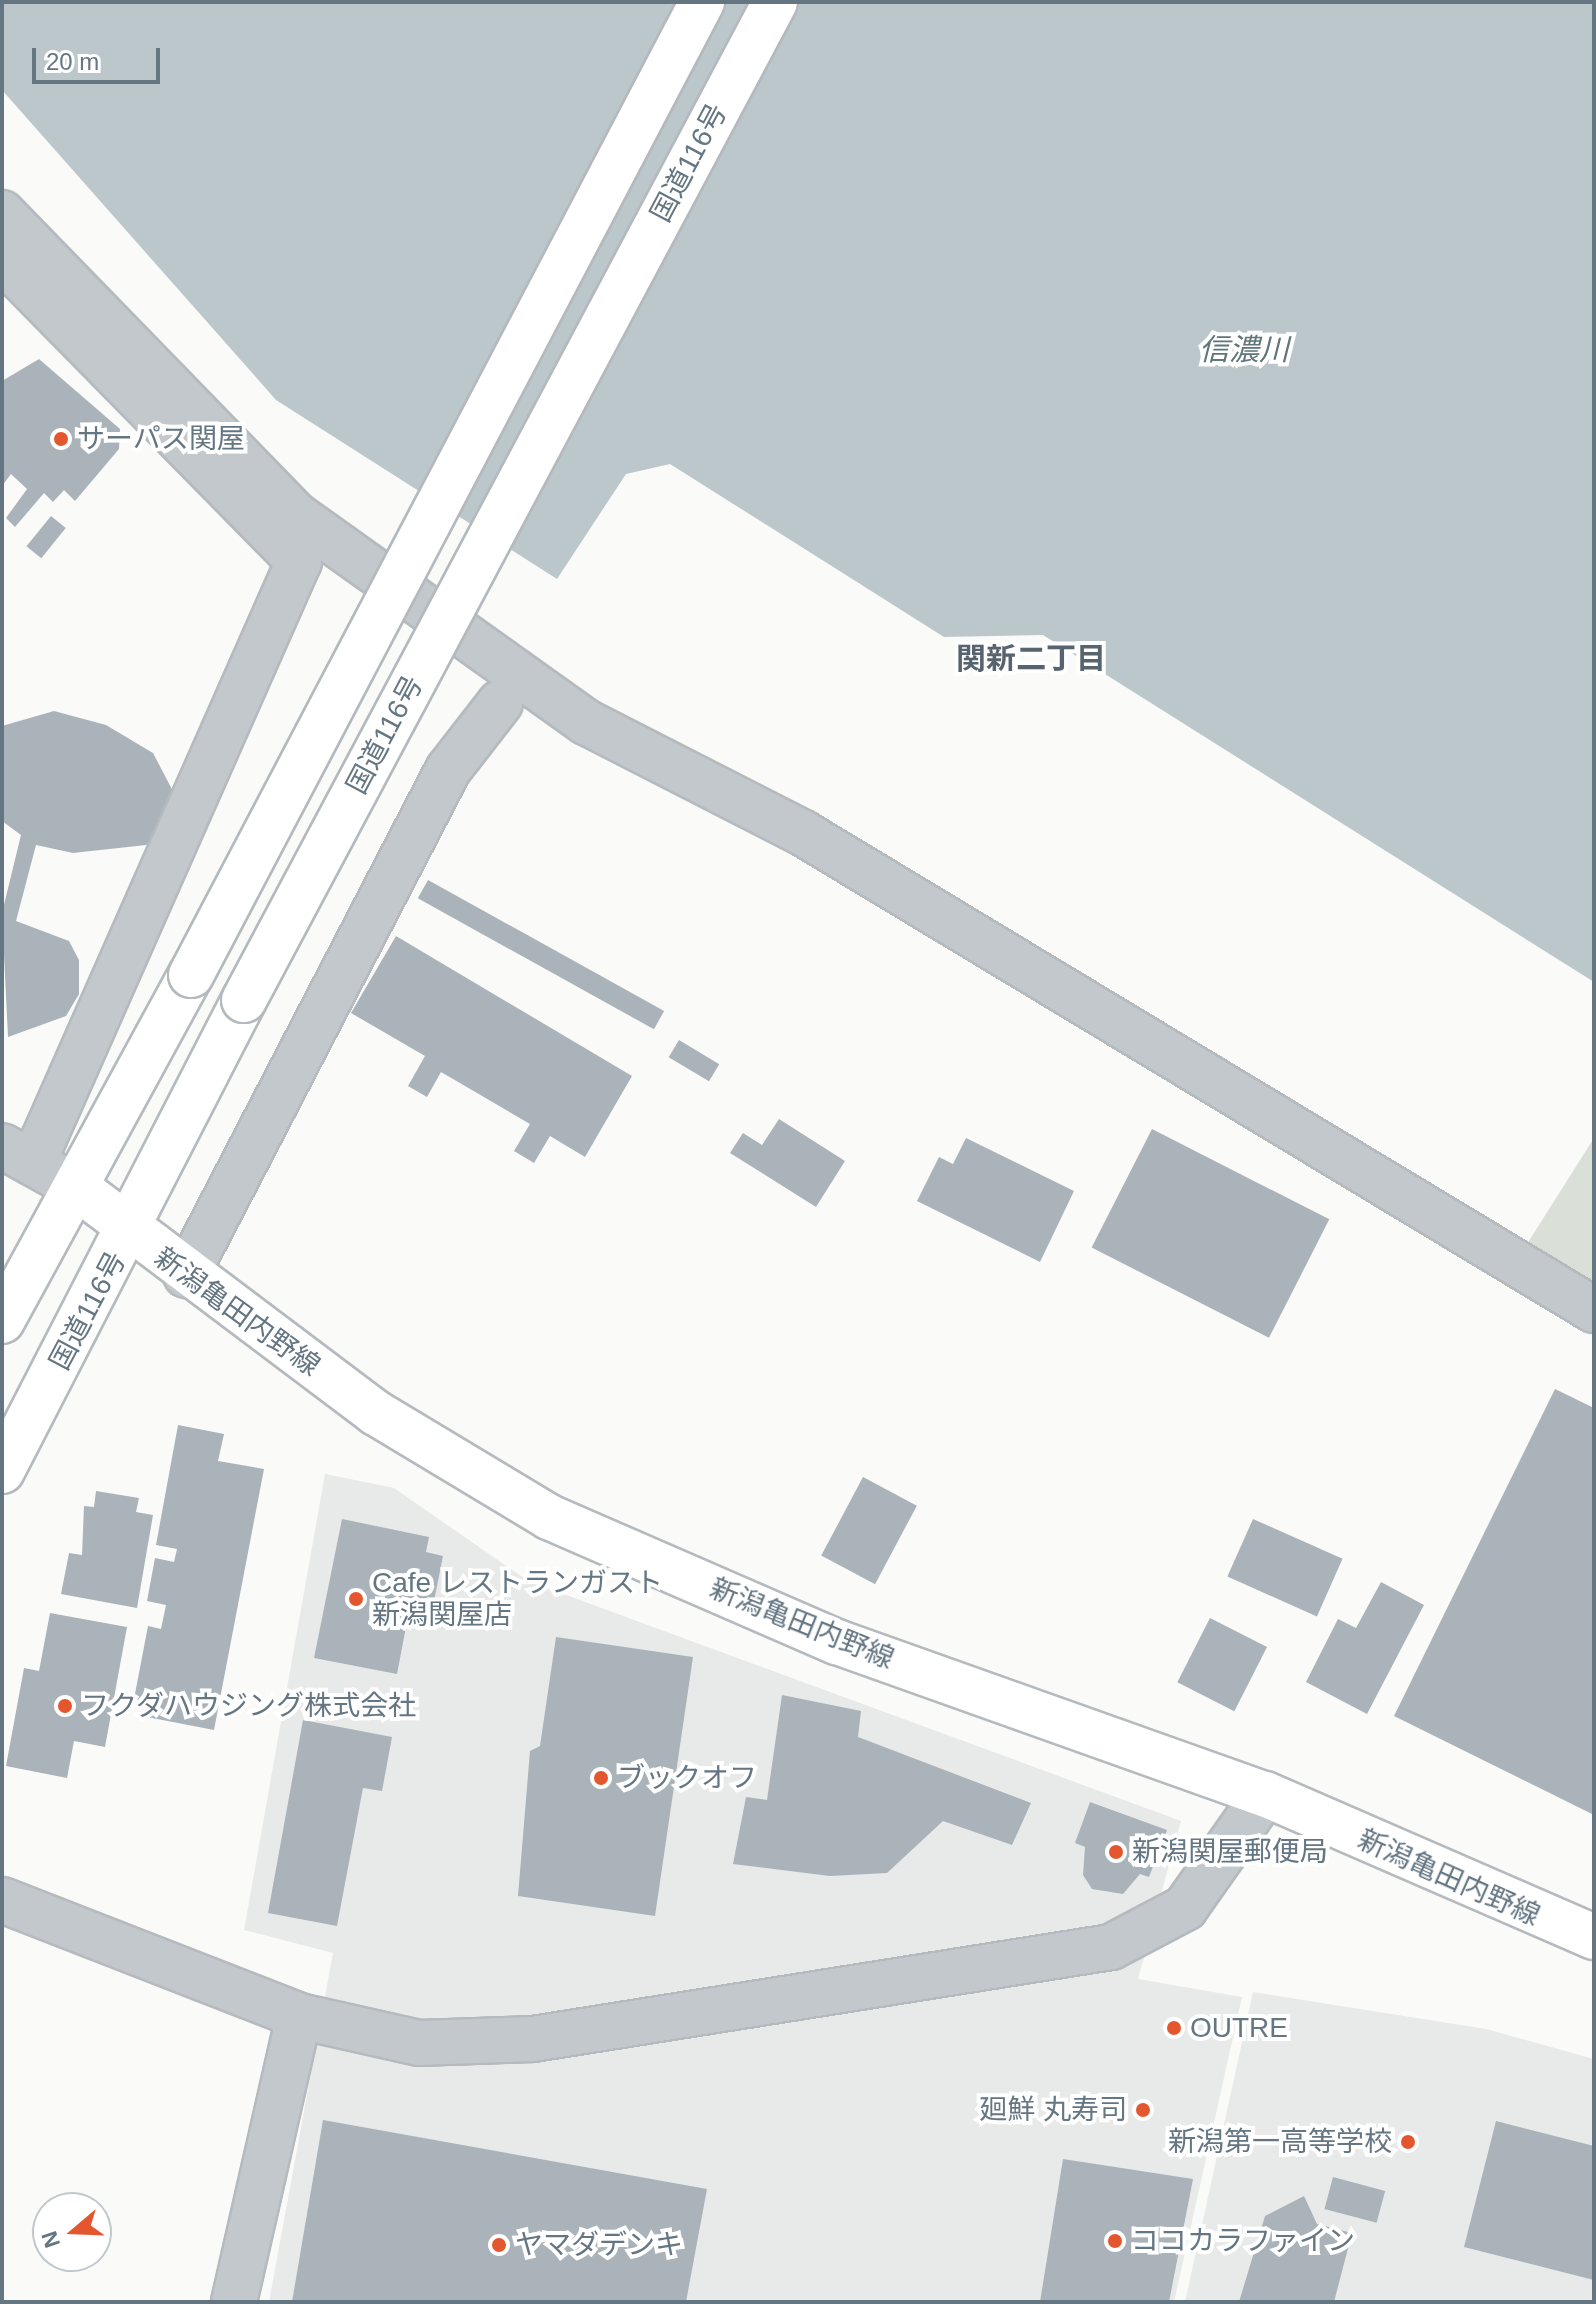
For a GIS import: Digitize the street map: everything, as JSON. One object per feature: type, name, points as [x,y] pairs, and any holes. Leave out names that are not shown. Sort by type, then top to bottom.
[{"type":"main road","points":[[2,1321],[191,975],[702,2]]},
{"type":"main road","name":"国道116号","points":[[2,1471],[130,1234],[244,1000],[775,2]]},
{"type":"main road","name":"新潟亀田内野線","points":[[76,1187],[130,1234],[376,1413],[549,1517],[837,1642],[1265,1794],[1594,1937]]},
{"type":"street","points":[[2,213],[297,516],[586,722],[803,833],[1594,1310]]},
{"type":"street","points":[[2,259],[299,561],[18,1154],[76,1187]]},
{"type":"street","points":[[186,1275],[448,770],[500,703]]},
{"type":"street","points":[[2,1900],[299,2016],[419,2043],[533,2039],[1111,1947],[1185,1908],[1265,1794]]},
{"type":"street","points":[[234,2302],[299,2016]]},
{"type":"shaded area","points":[[1594,1138],[1594,1295],[1522,1252]]},
{"type":"shaded area","points":[[325,1474],[394,1488],[528,1581],[1181,1821],[1138,1979],[1242,1997],[1174,2302],[269,2302],[333,1953],[244,1930]]},
{"type":"shaded area","name":"新潟第一高等学校","points":[[1253,1992],[1486,2029],[1594,2059],[1594,2302],[1185,2302]]},
{"type":"water","name":"信濃川","points":[[2,2],[1594,2],[1594,982],[1043,635],[944,637],[670,464],[626,474],[557,579],[276,400],[2,90]]},
{"type":"building","name":"サーパス関屋","points":[[39,359],[120,429],[119,449],[75,501],[64,490],[53,502],[44,493],[15,527],[6,518],[27,489],[11,474],[2,486],[2,381]]},
{"type":"building","points":[[51,516],[66,528],[41,558],[26,546]]},
{"type":"building","points":[[54,711],[106,725],[153,753],[175,795],[161,835],[146,845],[73,853],[36,845],[16,921],[69,941],[79,960],[79,994],[66,1016],[8,1037],[2,913],[21,835],[2,821],[2,726]]},
{"type":"building","points":[[428,880],[664,1011],[654,1029],[418,898]]},
{"type":"building","points":[[396,936],[632,1076],[585,1157],[550,1136],[534,1163],[514,1151],[530,1124],[441,1072],[427,1097],[408,1086],[425,1056],[351,1013]]},
{"type":"building","points":[[679,1040],[719,1064],[709,1081],[669,1057]]},
{"type":"building","points":[[779,1119],[845,1161],[816,1207],[730,1153],[743,1133],[762,1145]]},
{"type":"building","points":[[1152,1129],[1329,1219],[1269,1338],[1092,1248]]},
{"type":"building","points":[[966,1138],[1074,1191],[1040,1262],[917,1201],[939,1157],[953,1164]]},
{"type":"building","points":[[1555,1389],[1594,1408],[1594,1815],[1394,1716]]},
{"type":"building","points":[[178,1425],[224,1434],[218,1461],[264,1469],[214,1730],[147,1717],[149,1702],[134,1699],[148,1626],[161,1629],[166,1605],[147,1601],[155,1558],[174,1562],[177,1549],[156,1545]]},
{"type":"building","points":[[863,1477],[917,1506],[875,1584],[821,1556]]},
{"type":"building","points":[[96,1491],[139,1498],[136,1512],[153,1515],[137,1608],[61,1594],[69,1553],[82,1555],[84,1506],[94,1507]]},
{"type":"building","points":[[342,1519],[429,1537],[426,1552],[443,1556],[432,1611],[410,1606],[397,1674],[314,1658]]},
{"type":"building","points":[[1253,1519],[1343,1559],[1317,1616],[1227,1577]]},
{"type":"building","points":[[1381,1582],[1424,1605],[1367,1714],[1306,1682],[1338,1619],[1356,1628]]},
{"type":"building","name":"フクダハウジング株式会社","points":[[50,1613],[127,1627],[105,1747],[74,1741],[67,1778],[6,1766],[24,1668],[39,1671]]},
{"type":"building","points":[[1210,1618],[1267,1647],[1234,1711],[1177,1682]]},
{"type":"building","name":"ブックオフ","points":[[556,1637],[693,1657],[655,1916],[518,1896],[530,1751],[540,1746]]},
{"type":"building","points":[[782,1695],[861,1711],[858,1737],[1031,1803],[1012,1845],[943,1821],[887,1873],[830,1876],[733,1864],[746,1797],[767,1800]]},
{"type":"building","points":[[303,1720],[392,1737],[382,1791],[363,1788],[337,1926],[268,1913]]},
{"type":"building","points":[[1090,1802],[1167,1830],[1149,1877],[1140,1874],[1123,1894],[1092,1889],[1083,1875],[1085,1847],[1075,1843]]},
{"type":"building","name":"ヤマダデンキ","points":[[323,2120],[707,2189],[686,2302],[292,2302]]},
{"type":"building","points":[[1496,2121],[1594,2146],[1594,2280],[1464,2247]]},
{"type":"building","name":"ココカラファイン","points":[[1063,2159],[1193,2179],[1169,2302],[1040,2302]]},
{"type":"building","points":[[1333,2177],[1385,2191],[1377,2223],[1324,2209]]},
{"type":"building","points":[[1304,2196],[1317,2224],[1352,2233],[1334,2302],[1239,2302],[1265,2216]]},
{"type":"place","name":"サーパス関屋","points":[[61,439]]},
{"type":"place","name":"Cafe レストランガスト 新潟関屋店","points":[[356,1599]]},
{"type":"place","name":"フクダハウジング株式会社","points":[[65,1706]]},
{"type":"place","name":"ブックオフ","points":[[601,1778]]},
{"type":"place","name":"新潟関屋郵便局","points":[[1116,1852]]},
{"type":"place","name":"OUTRE","points":[[1174,2028]]},
{"type":"place","name":"廻鮮 丸寿司","points":[[1143,2110]]},
{"type":"place","name":"新潟第一高等学校","points":[[1408,2142]]},
{"type":"place","name":"ココカラファイン","points":[[1115,2241]]},
{"type":"place","name":"ヤマダデンキ","points":[[499,2245]]},
{"type":"district","name":"関新二丁目","points":[[1031,659]]}]
